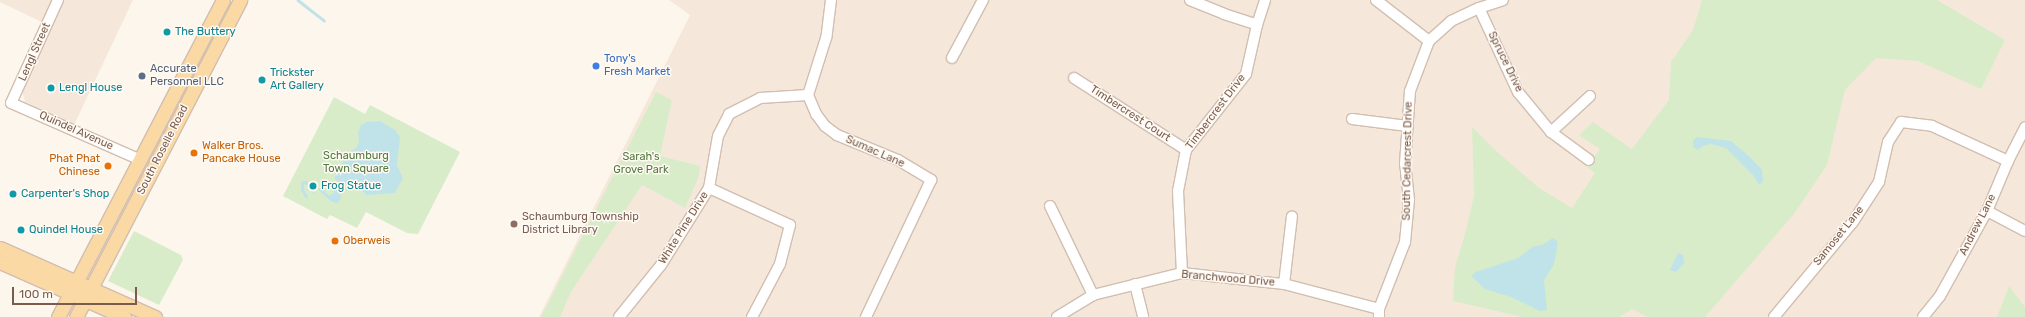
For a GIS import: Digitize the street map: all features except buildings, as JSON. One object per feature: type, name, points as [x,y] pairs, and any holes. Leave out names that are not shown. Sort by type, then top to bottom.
[{"type":"main road","name":"South Roselle Road","points":[[58,317],[78,282],[223,0]]},
{"type":"main road","name":"South Roselle Road","points":[[76,317],[240,0]]},
{"type":"main road","points":[[0,248],[78,282],[88,294],[124,317]]},
{"type":"main road","points":[[0,262],[71,294],[88,294],[155,317]]},
{"type":"street","name":"Lengl Street","points":[[12,103],[58,0]]},
{"type":"street","points":[[808,95],[826,38],[831,0]]},
{"type":"street","points":[[952,58],[983,0]]},
{"type":"street","points":[[1190,0],[1224,14],[1257,25]]},
{"type":"street","name":"Timbercrest Drive","points":[[1182,273],[1178,191],[1186,150],[1246,74],[1257,25],[1265,0]]},
{"type":"street","points":[[1376,0],[1429,41]]},
{"type":"street","name":"South Cedarcrest Drive","points":[[1379,313],[1405,242],[1409,200],[1405,164],[1410,91],[1429,41],[1451,21],[1479,8],[1503,0]]},
{"type":"street","name":"Spruce Drive","points":[[1479,8],[1518,92],[1551,132],[1589,160]]},
{"type":"street","name":"Timbercrest Court","points":[[1074,78],[1186,150]]},
{"type":"street","name":"White Pine Drive","points":[[619,317],[661,265],[709,188],[718,136],[729,114],[760,98],[808,95]]},
{"type":"street","name":"Sumac Lane","points":[[808,95],[816,114],[825,126],[837,135],[898,160],[930,180],[866,317]]},
{"type":"street","points":[[1551,132],[1590,96]]},
{"type":"street","name":"Quindel Avenue","points":[[12,103],[141,160]]},
{"type":"street","points":[[1352,119],[1408,126]]},
{"type":"street","name":"Samoset Lane","points":[[1774,317],[1853,222],[1879,182],[1888,142],[1901,122],[1932,126],[2008,161]]},
{"type":"street","name":"Andrew Lane","points":[[1923,317],[1940,296],[1987,211],[2008,161],[2025,127]]},
{"type":"street","points":[[709,188],[790,225],[780,264],[752,317]]},
{"type":"street","points":[[1050,206],[1093,295]]},
{"type":"street","points":[[1987,211],[2025,231]]},
{"type":"street","points":[[1284,284],[1292,216]]},
{"type":"street","name":"Branchwood Drive","points":[[1057,317],[1093,295],[1182,273],[1284,284],[1379,313]]},
{"type":"street","points":[[1135,284],[1143,317]]},
{"type":"shaded area","points":[[0,0],[133,0],[74,125],[25,102],[22,91],[50,26],[0,2]]},
{"type":"shaded area","points":[[669,0],[2025,0],[2025,317],[539,317],[690,15]]},
{"type":"green space","points":[[1702,0],[1937,0],[2005,40],[1981,89],[1918,61],[1876,58],[1845,90],[1827,165],[1794,214],[1705,317],[1647,317],[1632,309],[1619,317],[1522,317],[1453,301],[1455,267],[1474,196],[1472,127],[1494,149],[1539,188],[1572,208],[1595,173],[1587,167],[1600,149],[1579,135],[1593,122],[1632,149],[1669,100],[1671,62],[1693,30]]},
{"type":"green space","name":"Sarah's Grove Park","points":[[656,92],[672,100],[660,156],[700,166],[698,179],[685,208],[642,185],[571,292],[560,317],[541,317]]},
{"type":"green space","name":"Schaumburg Town Square","points":[[334,97],[365,114],[370,105],[460,152],[418,234],[407,233],[366,212],[357,228],[330,215],[327,219],[283,196]]},
{"type":"green space","points":[[134,231],[181,255],[183,260],[159,305],[108,281]]},
{"type":"green space","points":[[2009,286],[2025,307],[2025,317],[1997,317]]},
{"type":"water","points":[[380,121],[395,130],[400,137],[397,165],[403,178],[395,193],[367,195],[353,184],[341,183],[334,179],[347,154],[356,148],[359,142],[358,133],[361,125],[367,122]]},
{"type":"water","points":[[1697,137],[1731,141],[1750,157],[1762,170],[1763,181],[1759,185],[1753,175],[1726,148],[1711,144],[1703,146],[1698,150],[1693,147],[1693,140]]},
{"type":"water","points":[[336,193],[340,194],[341,197],[339,202],[335,203],[328,198],[329,195]]},
{"type":"water","points":[[1553,238],[1558,242],[1554,264],[1544,280],[1547,310],[1540,311],[1511,297],[1485,289],[1471,276],[1476,272],[1518,258],[1534,246],[1542,245]]},
{"type":"water","points":[[1678,253],[1683,255],[1684,263],[1676,272],[1670,270]]},
{"type":"waterway","points":[[298,0],[324,20]]},
{"type":"waterway","points":[[306,197],[302,189],[302,183],[306,182],[313,191]]},
{"type":"waterway","points":[[335,188],[336,194]]},
{"type":"waterway","points":[[320,189],[331,199]]},
{"type":"place","name":"The Buttery","points":[[167,32]]},
{"type":"place","name":"Tony's Fresh Market","points":[[596,66]]},
{"type":"place","name":"Accurate Personnel LLC","points":[[142,76]]},
{"type":"place","name":"Trickster Art Gallery","points":[[262,80]]},
{"type":"place","name":"Lengl House","points":[[51,88]]},
{"type":"place","name":"Walker Bros. Pancake House","points":[[194,153]]},
{"type":"place","name":"Phat Phat Chinese","points":[[108,166]]},
{"type":"place","name":"Frog Statue","points":[[313,186]]},
{"type":"place","name":"Carpenter's Shop","points":[[13,194]]},
{"type":"place","name":"Schaumburg Township District Library","points":[[514,224]]},
{"type":"place","name":"Quindel House","points":[[21,230]]},
{"type":"place","name":"Oberweis","points":[[335,241]]}]
